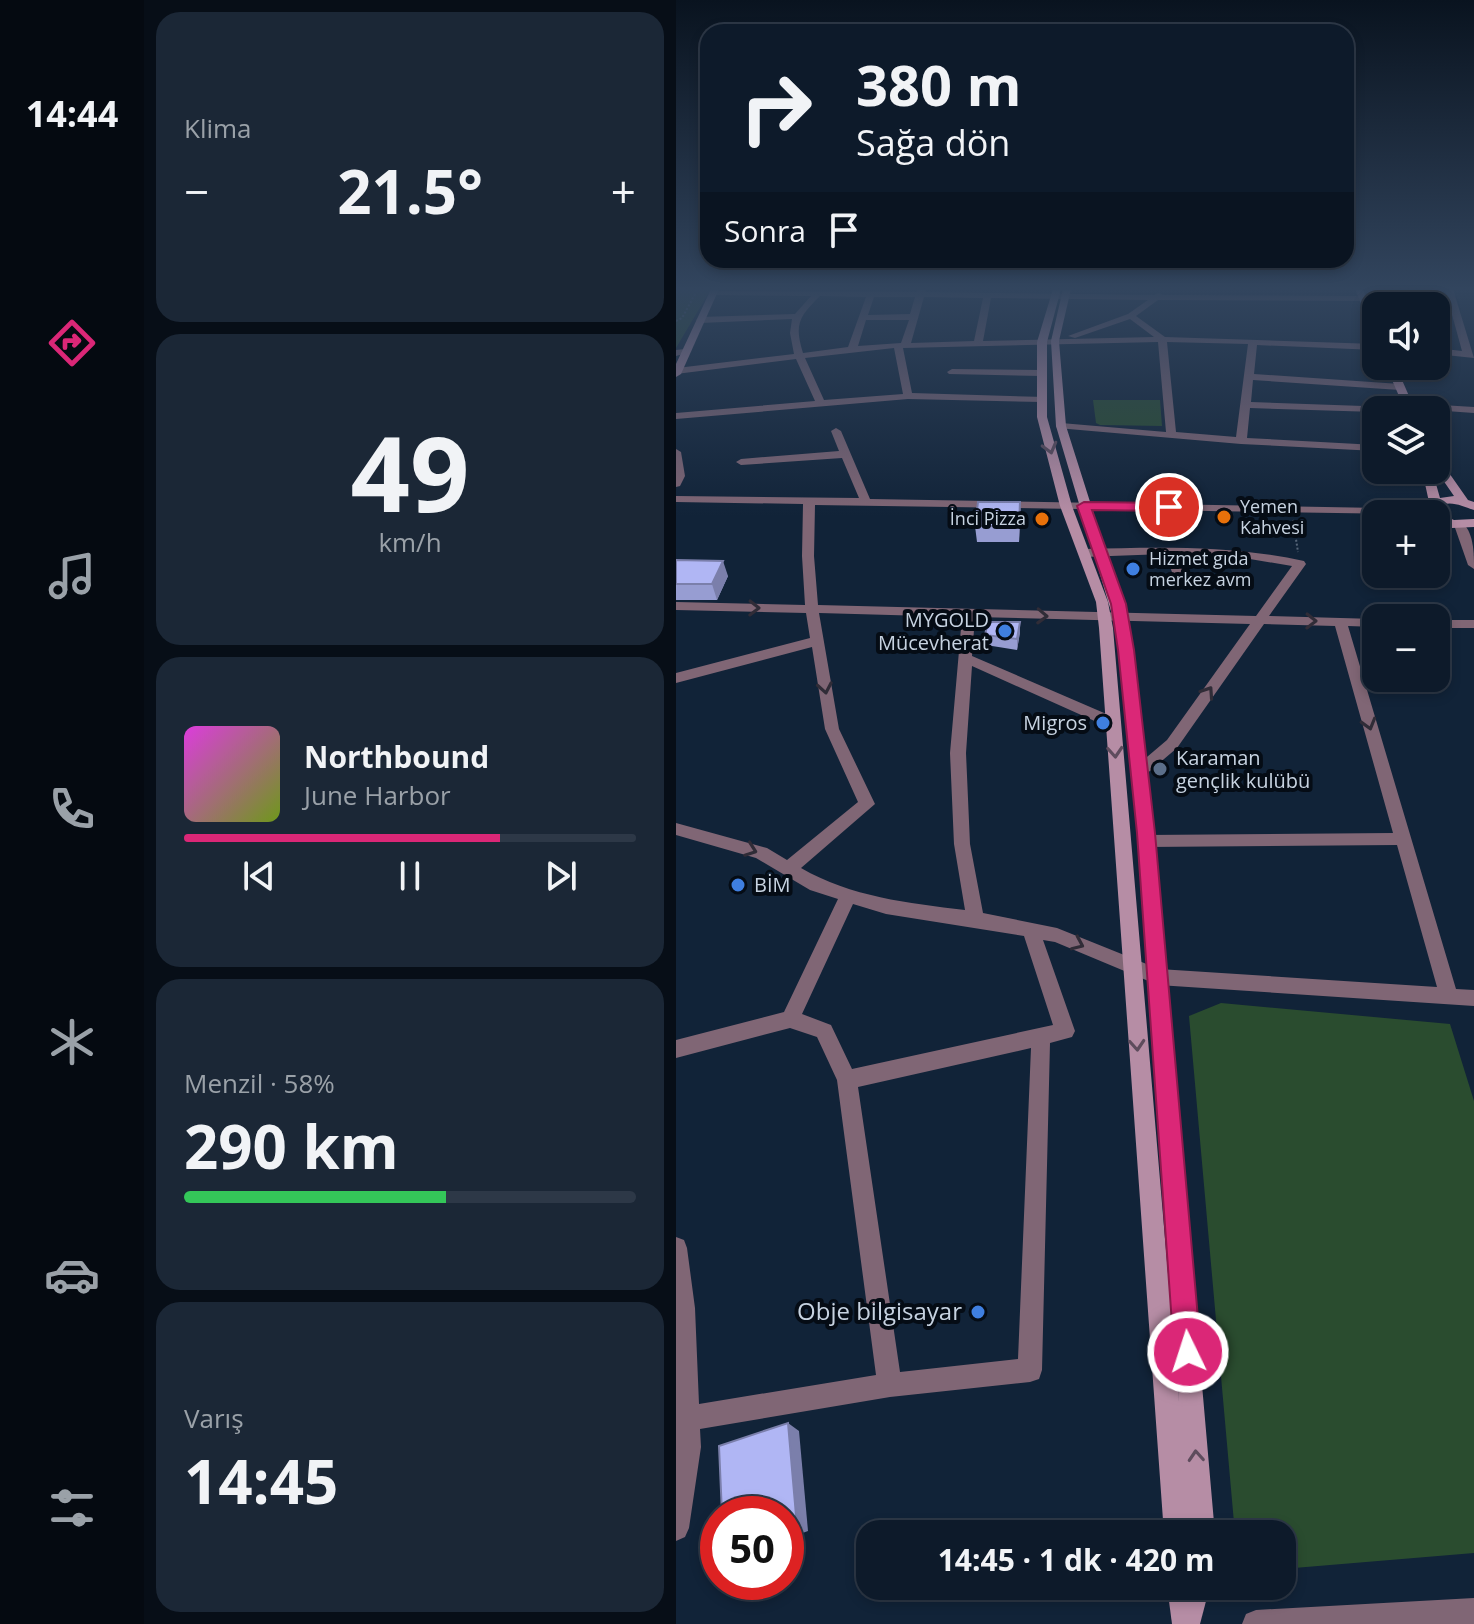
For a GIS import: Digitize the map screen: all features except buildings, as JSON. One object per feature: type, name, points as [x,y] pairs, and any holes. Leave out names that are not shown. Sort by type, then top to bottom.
[{"type":"main road","points":[[1042,365],[1042,417],[1066,506],[1092,553]]},
{"type":"main road","points":[[1057,365],[1061,426],[1084,506],[1092,553],[1112,618],[1139,772],[1201,1520]]},
{"type":"main road","points":[[1397,380],[1404,396]]},
{"type":"main road","points":[[1450,479],[1471,505]]},
{"type":"main road","points":[[1450,500],[1471,505]]},
{"type":"main road","points":[[1450,520],[1460,525],[1474,523]]},
{"type":"main road","points":[[1112,618],[1113,723],[1176,1520]]},
{"type":"main road","points":[[1183,1600],[1186,1624]]},
{"type":"main road","points":[[1186,1624],[1192,1600]]},
{"type":"street","points":[[677,372],[732,365]]},
{"type":"street","points":[[804,365],[821,404]]},
{"type":"street","points":[[904,365],[908,396]]},
{"type":"street","points":[[1164,365],[1171,434]]},
{"type":"street","points":[[1241,441],[1250,365]]},
{"type":"street","points":[[952,372],[1042,373]]},
{"type":"street","points":[[1249,377],[1400,387]]},
{"type":"street","points":[[676,416],[908,396],[1042,399]]},
{"type":"street","points":[[1245,405],[1362,409]]},
{"type":"street","points":[[1450,409],[1474,410]]},
{"type":"street","points":[[1061,426],[1362,447]]},
{"type":"street","points":[[836,431],[865,500]]},
{"type":"street","points":[[676,452],[680,476],[676,484]]},
{"type":"street","points":[[741,462],[846,454]]},
{"type":"street","points":[[676,499],[1362,510]]},
{"type":"street","points":[[788,869],[867,804],[832,729],[812,609],[808,556],[809,500]]},
{"type":"street","points":[[1460,525],[1474,565]]},
{"type":"street","points":[[1170,550],[1183,585]]},
{"type":"street","points":[[1092,553],[1170,550],[1238,553],[1300,564],[1257,620],[1172,744],[1139,772]]},
{"type":"street","points":[[676,606],[1362,623]]},
{"type":"street","points":[[969,613],[958,753],[962,844],[975,919]]},
{"type":"street","points":[[1340,622],[1449,996]]},
{"type":"street","points":[[1450,624],[1474,624]]},
{"type":"street","points":[[676,678],[817,641]]},
{"type":"street","points":[[966,658],[1113,723]]},
{"type":"street","points":[[676,829],[700,833],[761,853],[816,885],[886,907],[975,919],[1057,935],[1158,977],[1474,999]]},
{"type":"street","points":[[1146,841],[1403,839]]},
{"type":"street","points":[[790,1019],[849,895]]},
{"type":"street","points":[[847,1080],[1065,1031],[1031,930]]},
{"type":"street","points":[[676,1049],[790,1019],[824,1031],[847,1080],[890,1385]]},
{"type":"street","points":[[686,1419],[890,1385],[1030,1370],[1041,1036]]},
{"type":"street","points":[[676,1248],[683,1308],[680,1369],[688,1447],[676,1528]]},
{"type":"street","points":[[1256,1624],[1474,1612]]},
{"type":"path","points":[[1291,509],[1300,564]]},
{"type":"green space","points":[[1093,400],[1160,400],[1162,426],[1100,425],[1096,423]]},
{"type":"green space","points":[[1221,1003],[1450,1024],[1474,1101],[1474,1553],[1296,1568],[1296,1520],[1234,1520],[1189,1016]]},
{"type":"place","name":"Yemen Kahvesi","points":[[1224,517]]},
{"type":"place","name":"İnci Pizza","points":[[1042,519]]},
{"type":"place","name":"Hizmet gıda merkez avm","points":[[1133,569]]},
{"type":"place","name":"MYGOLD Mücevherat","points":[[1005,631]]},
{"type":"place","name":"Migros","points":[[1103,723]]},
{"type":"place","name":"Karaman gençlik kulübü","points":[[1160,769]]},
{"type":"place","name":"BİM","points":[[738,885]]},
{"type":"place","name":"Obje bilgisayar","points":[[978,1312]]},
{"type":"route","points":[[1169,507],[1084,506],[1118,604],[1126,650],[1146,833],[1188,1352]]}]
